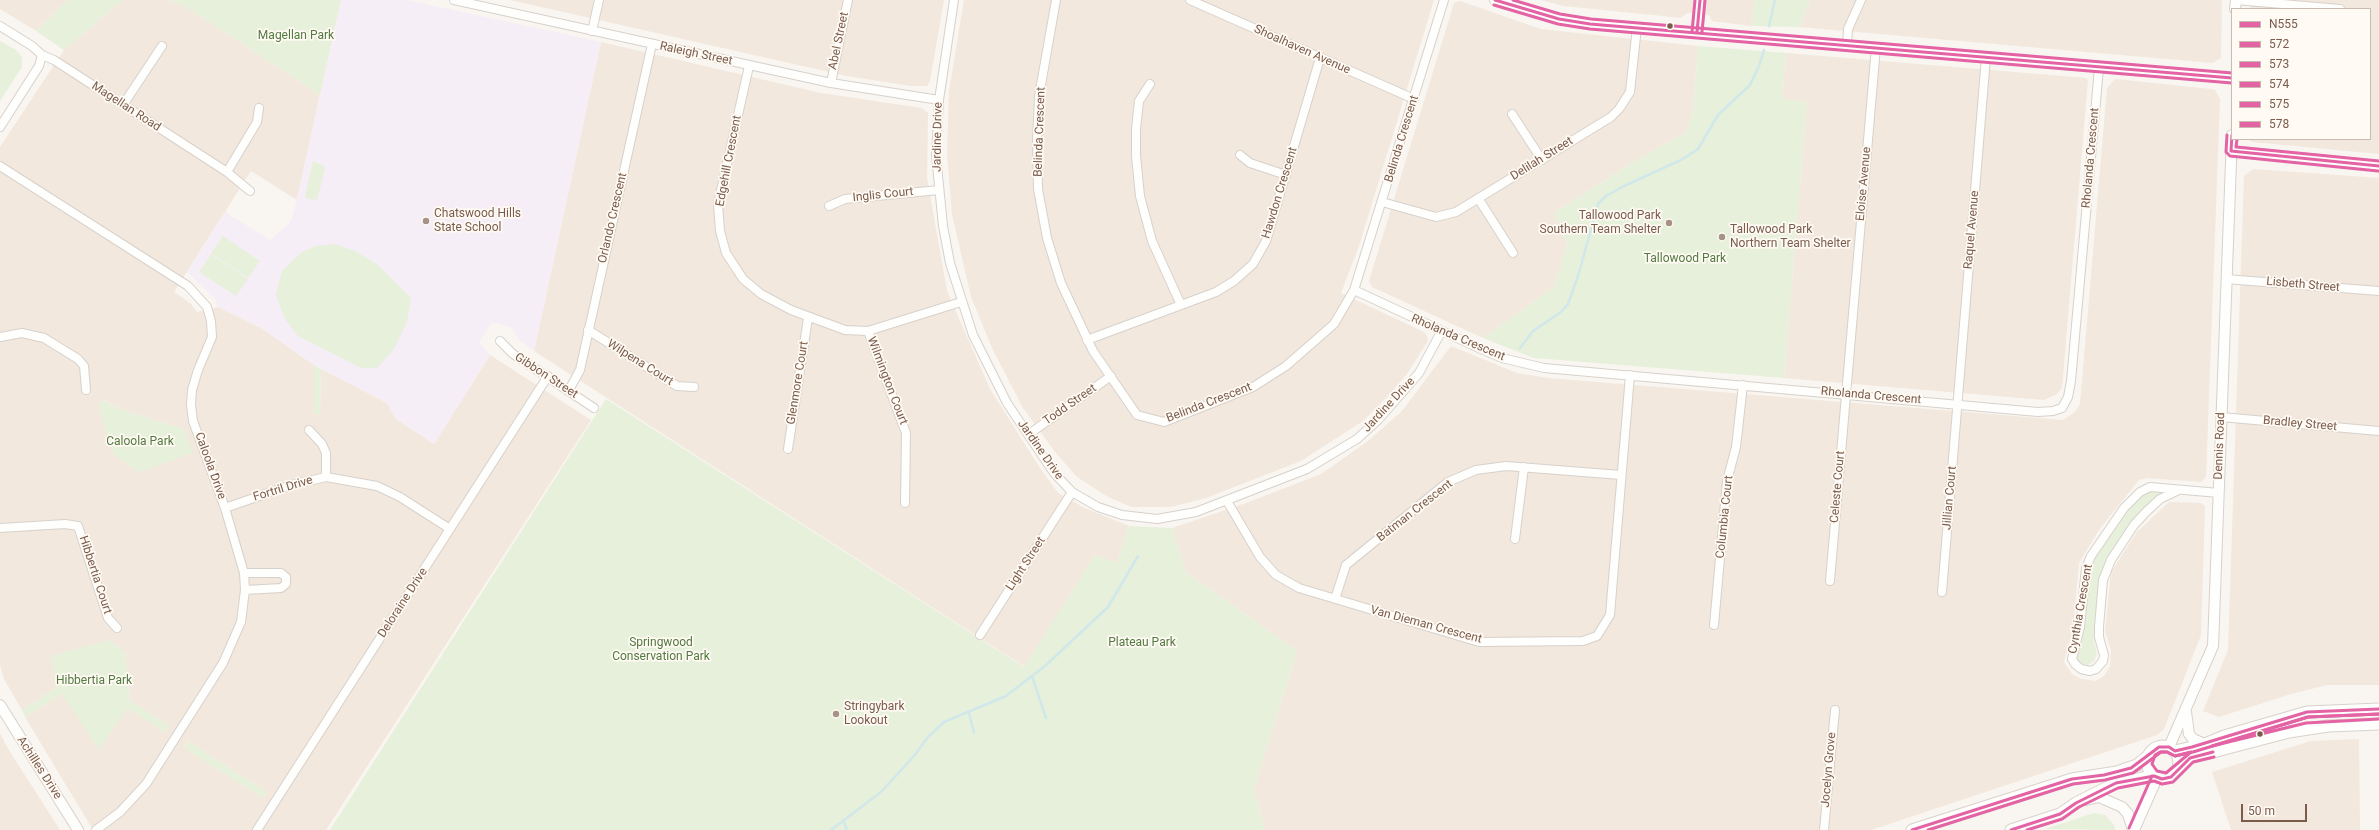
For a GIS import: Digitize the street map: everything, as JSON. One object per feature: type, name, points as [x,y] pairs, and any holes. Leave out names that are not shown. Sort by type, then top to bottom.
[{"type":"main road","points":[[1912,830],[2072,779],[2117,772],[2137,765],[2159,747],[2172,749],[2205,744],[2224,736],[2307,712],[2379,709]]},
{"type":"main road","points":[[2011,830],[2060,814],[2076,803],[2116,783],[2156,777],[2167,778],[2190,758],[2255,742],[2288,732],[2328,726],[2379,724]]},
{"type":"main road","points":[[2172,749],[2179,760],[2178,770]]},
{"type":"main road","points":[[2148,756],[2147,765],[2156,777]]},
{"type":"street","name":"Raleigh Street","points":[[454,0],[494,4],[592,31],[749,66],[831,82],[939,100]]},
{"type":"street","points":[[592,31],[599,0]]},
{"type":"street","name":"Abel Street","points":[[831,82],[848,0]]},
{"type":"street","name":"Jardine Drive","points":[[954,0],[939,100],[936,155],[938,190],[947,248],[961,302],[973,335],[993,377],[1007,403],[1054,473],[1072,492],[1098,507],[1122,515],[1140,518],[1175,517],[1227,502],[1307,469],[1357,439],[1378,420],[1400,397],[1419,373],[1441,332]]},
{"type":"street","name":"Belinda Crescent","points":[[1056,0],[1039,96],[1037,141],[1038,189],[1047,238],[1059,276],[1087,340],[1137,415],[1164,422],[1253,387],[1286,366],[1334,324],[1354,290],[1444,0]]},
{"type":"street","name":"Shoalhaven Avenue","points":[[1190,0],[1414,99]]},
{"type":"street","points":[[1495,0],[1559,19],[2099,68],[2231,78]]},
{"type":"street","points":[[1697,32],[1700,0]]},
{"type":"street","points":[[1847,44],[1848,29],[1861,0]]},
{"type":"street","points":[[2236,0],[2328,8]]},
{"type":"street","name":"Magellan Road","points":[[0,26],[32,46],[42,55],[227,172],[250,191]]},
{"type":"street","name":"Delilah Street","points":[[1382,202],[1436,217],[1456,212],[1610,117],[1619,109],[1630,92],[1637,27]]},
{"type":"street","name":"Orlando Crescent","points":[[569,390],[580,370],[652,44]]},
{"type":"street","points":[[123,105],[162,46]]},
{"type":"street","name":"Eloise Avenue","points":[[1846,394],[1876,47]]},
{"type":"street","points":[[0,127],[39,66],[42,55]]},
{"type":"street","name":"Raquel Avenue","points":[[1957,404],[1986,57]]},
{"type":"street","name":"Hawdon Crescent","points":[[1087,340],[1216,292],[1234,281],[1253,264],[1266,241],[1320,58]]},
{"type":"street","name":"Edgehill Crescent","points":[[749,66],[718,204],[720,231],[726,253],[743,279],[761,294],[808,318],[845,330],[868,331],[961,302]]},
{"type":"street","name":"Rholanda Crescent","points":[[1354,290],[1441,332],[1488,352],[1524,364],[1544,368],[2038,412],[2053,411],[2062,408],[2068,397],[2071,381],[2099,68]]},
{"type":"street","points":[[1150,84],[1139,101],[1136,128],[1136,156],[1140,196],[1152,241],[1181,305]]},
{"type":"street","points":[[227,172],[257,122],[259,108]]},
{"type":"street","points":[[1512,114],[1542,160]]},
{"type":"street","name":"Dennis Road","points":[[2172,749],[2186,710],[2213,646],[2232,140]]},
{"type":"street","points":[[2232,151],[2379,166]]},
{"type":"street","points":[[1240,155],[1250,163],[1286,175]]},
{"type":"street","name":"Caloola Drive","points":[[0,166],[188,286],[207,307],[212,337],[198,370],[192,390],[191,405],[193,421],[225,508],[244,573],[245,590],[242,622],[223,663],[146,784],[120,812],[96,830]]},
{"type":"street","name":"Inglis Court","points":[[829,206],[845,199],[938,190]]},
{"type":"street","points":[[1478,198],[1513,253]]},
{"type":"street","name":"Lisbeth Street","points":[[2226,279],[2379,291]]},
{"type":"street","name":"Glenmore Court","points":[[788,448],[808,318]]},
{"type":"street","name":"Wilpena Court","points":[[588,330],[677,386],[694,387]]},
{"type":"street","name":"Wilmington Court","points":[[868,331],[906,433],[905,503]]},
{"type":"street","points":[[0,337],[22,332],[44,338],[78,359],[84,366],[86,390]]},
{"type":"street","name":"Gibbon Street","points":[[500,341],[513,354],[594,408]]},
{"type":"street","name":"Van Dieman Crescent","points":[[1227,502],[1260,558],[1276,575],[1299,588],[1478,642],[1583,641],[1597,636],[1610,615],[1630,375]]},
{"type":"street","name":"Deloraine Drive","points":[[257,830],[548,376]]},
{"type":"street","name":"Todd Street","points":[[1029,434],[1111,376]]},
{"type":"street","name":"Columbia Court","points":[[1714,625],[1726,481],[1736,447],[1743,385]]},
{"type":"street","name":"Celeste Court","points":[[1830,581],[1846,394]]},
{"type":"street","name":"Jillian Court","points":[[1942,592],[1957,404]]},
{"type":"street","name":"Bradley Street","points":[[2221,417],[2379,431]]},
{"type":"street","points":[[309,430],[322,444],[326,453],[326,477]]},
{"type":"street","name":"Batman Crescent","points":[[1335,599],[1346,565],[1448,482],[1476,470],[1506,466],[1621,475]]},
{"type":"street","points":[[1515,539],[1524,467]]},
{"type":"street","name":"Fortril Drive","points":[[225,508],[291,485],[326,477],[377,486],[400,497],[450,529]]},
{"type":"street","name":"Cynthia Crescent","points":[[2179,490],[2160,499],[2146,512],[2134,525],[2111,560],[2103,580],[2099,627],[2099,637],[2104,655],[2103,661],[2096,670],[2081,670],[2072,658],[2080,627],[2086,568],[2091,556],[2124,508],[2145,488],[2163,487],[2179,490],[2219,493]]},
{"type":"street","name":"Light Street","points":[[980,635],[1072,492]]},
{"type":"street","name":"Hibbertia Court","points":[[0,528],[65,524],[78,526],[83,536],[108,618],[117,628]]},
{"type":"street","points":[[244,573],[281,573],[286,577],[286,584],[281,588],[245,590]]},
{"type":"street","name":"Achilles Drive","points":[[0,705],[78,830]]},
{"type":"street","name":"Jocelyn Grove","points":[[1824,830],[1835,710]]},
{"type":"street","points":[[2186,710],[2188,734],[2193,739],[2205,744]]},
{"type":"street","points":[[2133,830],[2156,777]]},
{"type":"street","points":[[2076,803],[2098,797],[2110,801],[2128,814],[2133,830]]},
{"type":"shaded area","points":[[0,0],[68,0],[36,31],[0,9]]},
{"type":"shaded area","points":[[123,0],[170,0],[188,8],[320,95],[297,200],[251,171],[174,292],[190,303],[197,312],[218,307],[263,329],[314,365],[314,414],[320,414],[321,369],[387,403],[395,418],[434,444],[490,355],[591,420],[326,830],[93,830],[25,717],[62,694],[128,708],[165,732],[169,725],[130,701],[125,651],[58,687],[22,710],[4,679],[0,665],[0,147],[64,50]],"holes":[[[104,400],[122,410],[184,429],[98,406]],[[188,741],[267,792],[263,798],[184,747]]]},
{"type":"shaded area","name":"Chatswood Hills State School","points":[[341,0],[407,0],[601,42],[534,351],[519,340],[512,328],[492,322],[479,343],[490,355],[434,444],[395,418],[387,403],[314,365],[263,329],[218,307],[216,300],[187,272],[225,212],[270,240],[287,226],[293,216]]},
{"type":"shaded area","points":[[510,0],[944,0],[930,81],[927,86],[911,86],[847,76]]},
{"type":"shaded area","points":[[964,0],[1434,0],[1359,246],[1341,293],[1424,332],[1427,336],[1428,341],[1407,374],[1388,396],[1363,421],[1301,461],[1206,498],[1171,507],[1132,507],[1108,497],[1077,477],[1055,452],[1023,408],[993,350],[971,297],[952,214],[947,154],[949,91]]},
{"type":"shaded area","points":[[1541,0],[1755,0],[1751,26],[1712,21],[1709,15],[1688,13],[1680,18],[1563,6]]},
{"type":"shaded area","points":[[1810,0],[2222,0],[2221,58],[2213,63],[1799,27]]},
{"type":"shaded area","points":[[2251,0],[2379,0],[2379,154],[2252,142],[2249,140],[2371,140],[2371,8],[2250,8]]},
{"type":"shaded area","points":[[1460,1],[1541,29],[1698,46],[1693,110],[1687,132],[1632,163],[1554,213],[1567,244],[1554,287],[1483,338],[1372,287],[1369,281],[1454,3]]},
{"type":"shaded area","points":[[601,42],[821,93],[922,108],[928,113],[927,178],[947,291],[990,389],[1040,468],[1058,493],[1085,508],[1129,526],[1117,563],[1095,555],[1025,667],[534,351]]},
{"type":"shaded area","points":[[1786,53],[2086,78],[2088,80],[2062,388],[2057,394],[2044,400],[1784,378],[1807,102],[1782,100]]},
{"type":"shaded area","points":[[2115,79],[2211,89],[2215,90],[2220,99],[2206,477],[2201,482],[2147,478],[2139,480],[2099,530],[2079,563],[2073,630],[2064,662],[2072,674],[2081,679],[2096,681],[2105,675],[2110,666],[2111,650],[2105,631],[2111,572],[2137,532],[2169,502],[2201,503],[2205,506],[2201,635],[2164,729],[2157,735],[1871,830],[1265,830],[1254,789],[1297,651],[1186,572],[1172,528],[1246,503],[1321,474],[1368,441],[1402,411],[1451,346],[1517,373],[1548,378],[2063,420],[2075,412],[2080,404],[2107,88]]},
{"type":"shaded area","points":[[2253,169],[2379,178],[2379,685],[2327,685],[2291,694],[2219,717],[2203,711],[2228,650],[2244,176]]},
{"type":"shaded area","points":[[0,733],[7,747],[60,830],[0,830]]},
{"type":"shaded area","points":[[2359,739],[2360,830],[2231,830],[2212,772],[2311,741]]},
{"type":"green space","points":[[68,0],[123,0],[64,50],[36,31]]},
{"type":"green space","name":"Magellan Park","points":[[170,0],[341,0],[320,95],[188,8]]},
{"type":"green space","points":[[1755,0],[1810,0],[1799,27],[1751,26]]},
{"type":"green space","points":[[0,41],[16,50],[22,57],[22,67],[0,101]]},
{"type":"green space","name":"Tallowood Park","points":[[1698,46],[1786,53],[1782,99],[1807,102],[1784,378],[1534,358],[1483,338],[1554,287],[1567,244],[1554,213],[1632,163],[1687,132],[1693,110]]},
{"type":"green space","points":[[313,161],[324,166],[325,169],[317,200],[308,199],[305,196]]},
{"type":"green space","points":[[223,236],[260,261],[248,278],[211,253]]},
{"type":"green space","points":[[334,244],[353,250],[377,264],[411,298],[407,322],[394,349],[377,368],[361,368],[298,336],[285,319],[276,295],[282,271],[302,252],[316,246]]},
{"type":"green space","points":[[211,254],[248,279],[236,296],[199,272]]},
{"type":"green space","points":[[314,365],[321,369],[320,414],[314,414]]},
{"type":"green space","name":"Springwood Conservation Park","points":[[606,399],[1024,667],[1095,555],[1117,563],[1129,526],[1172,528],[1186,572],[1297,651],[1254,789],[1265,830],[330,830]]},
{"type":"green space","name":"Caloola Park","points":[[103,400],[122,410],[184,429],[193,453],[139,472],[114,455],[98,406]]},
{"type":"green space","points":[[2152,490],[2162,492],[2151,504],[2102,570],[2096,636],[2094,640],[2097,654],[2094,661],[2085,667],[2076,662],[2076,654],[2083,636],[2088,577],[2094,557],[2125,512],[2145,493]]},
{"type":"green space","name":"Hibbertia Park","points":[[109,640],[125,651],[130,701],[169,725],[165,733],[128,708],[99,750],[62,694],[25,717],[22,710],[58,687],[50,656]]},
{"type":"green space","points":[[188,741],[267,792],[263,798],[184,748]]},
{"type":"green space","points":[[2094,813],[2105,815],[2114,825],[2115,830],[2045,829]]},
{"type":"waterway","points":[[1769,26],[1775,0]]},
{"type":"waterway","points":[[1520,348],[1533,331],[1561,312],[1568,304],[1579,273],[1598,204],[1606,196],[1624,186],[1681,160],[1698,149],[1718,115],[1750,85],[1759,66],[1764,50]]},
{"type":"waterway","points":[[831,830],[881,792],[914,756],[928,737],[944,722],[1006,696],[1045,666],[1108,607],[1138,556]]},
{"type":"waterway","points":[[1032,676],[1046,718]]},
{"type":"waterway","points":[[969,713],[974,733]]},
{"type":"waterway","points":[[843,820],[847,830]]},
{"type":"transit line","name":"N555","points":[[1495,0],[1559,19],[1590,24],[2231,78]]},
{"type":"transit line","name":"573","points":[[1513,0],[1560,14],[1591,19],[2231,73]]},
{"type":"transit line","name":"573","points":[[1692,32],[1695,0]]},
{"type":"transit line","name":"N555","points":[[1697,32],[1700,0]]},
{"type":"transit line","name":"572","points":[[1702,32],[1705,0]]},
{"type":"transit line","name":"572","points":[[1494,5],[1558,24],[1590,29],[2231,83]]},
{"type":"transit line","name":"572","points":[[2227,135],[2226,152],[2230,156],[2378,171]]},
{"type":"transit line","name":"N555","points":[[2232,140],[2231,151],[2379,166]]},
{"type":"transit line","name":"573","points":[[2237,140],[2236,147],[2379,161]]},
{"type":"transit line","name":"574","points":[[1912,830],[2072,779],[2104,775],[2131,768],[2159,747],[2169,747],[2175,751],[2192,747],[2307,712],[2379,709]]},
{"type":"transit line","name":"575","points":[[1928,830],[2073,784],[2105,780],[2133,773],[2161,752],[2167,752],[2175,756],[2193,752],[2308,717],[2379,714]]},
{"type":"transit line","name":"578","points":[[2379,714],[2308,717],[2212,746],[2306,723],[2379,719]]},
{"type":"transit line","name":"578","points":[[2160,752],[2167,752],[2175,756],[2191,752],[2166,773],[2157,771],[2152,764],[2155,755],[2160,752]]},
{"type":"transit line","name":"574","points":[[2011,830],[2060,814],[2076,803],[2116,783],[2154,776],[2162,779],[2171,777],[2190,758],[2213,752]]},
{"type":"transit line","name":"575","points":[[2027,830],[2062,819],[2079,807],[2118,788],[2154,781],[2162,784],[2173,782],[2193,762],[2214,757]]},
{"type":"transit line","name":"578","points":[[2129,828],[2152,776]]},
{"type":"place","name":"Chatswood Hills State School","points":[[426,221]]},
{"type":"place","name":"Tallowood Park Southern Team Shelter","points":[[1669,223]]},
{"type":"place","name":"Tallowood Park Northern Team Shelter","points":[[1722,237]]},
{"type":"place","name":"Stringybark Lookout","points":[[836,714]]},
{"type":"park label","name":"Plateau Park","points":[[1142,643]]}]
